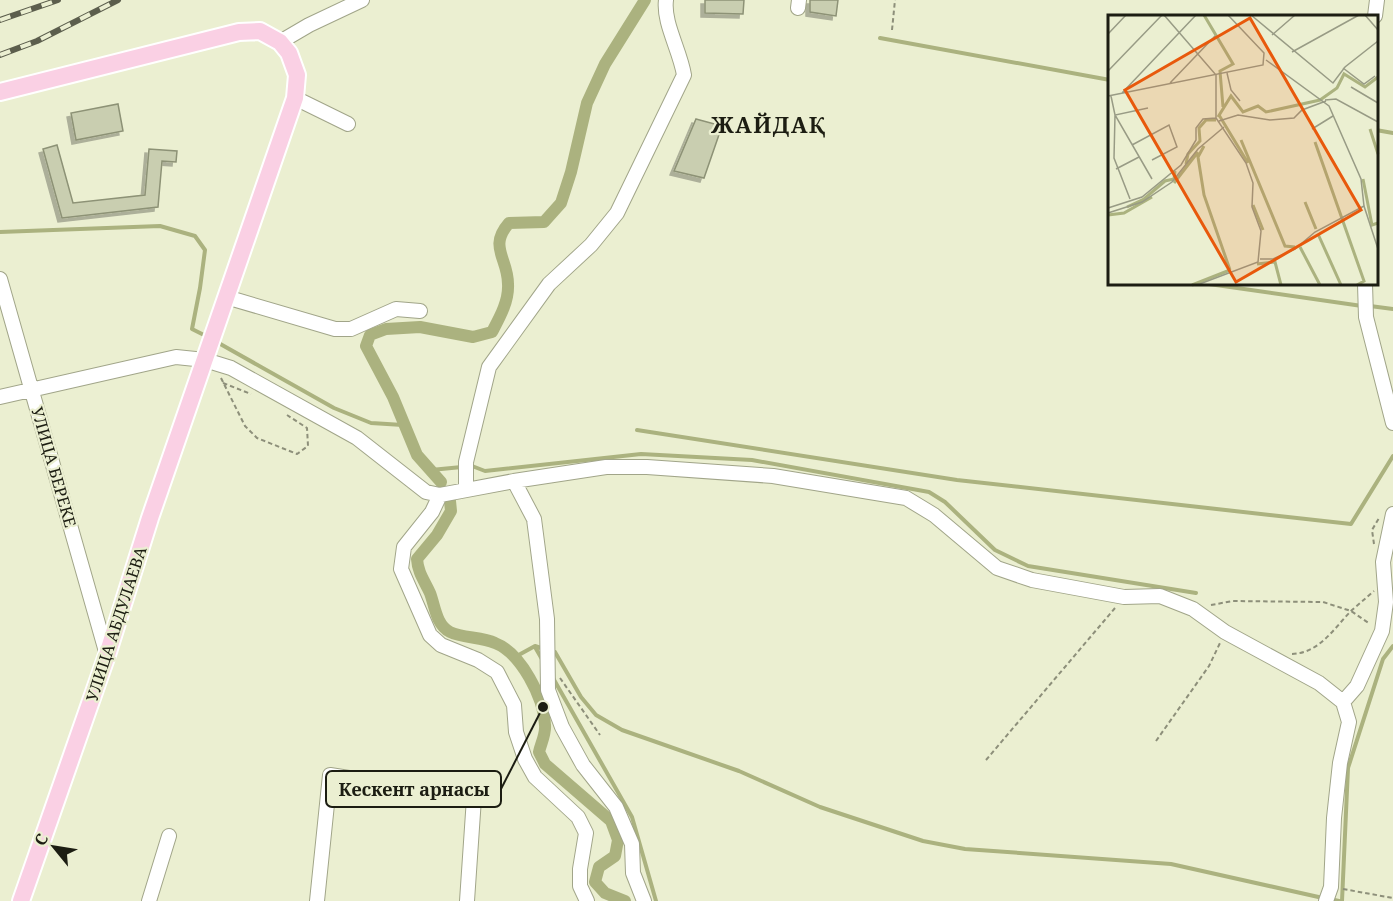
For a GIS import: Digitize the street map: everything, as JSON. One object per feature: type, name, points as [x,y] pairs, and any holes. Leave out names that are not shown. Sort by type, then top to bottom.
[{"type":"main road","points":[[0,92],[239,32],[260,31],[280,42]]},
{"type":"main road","name":"УЛИЦА АБДУЛАЕВА","points":[[21,901],[107,655],[150,518],[211,350],[226,297],[294,98],[297,75],[289,54],[280,42]]},
{"type":"street","points":[[280,42],[309,25],[362,0]]},
{"type":"street","points":[[465,490],[466,466],[489,367],[549,284],[591,245],[617,213],[684,75],[681,57],[669,29],[664,8],[666,0]]},
{"type":"street","points":[[1375,15],[1377,0]]},
{"type":"street","points":[[294,98],[348,124]]},
{"type":"street","name":"УЛИЦА БЕРЕКЕ","points":[[0,279],[107,655]]},
{"type":"street","points":[[1365,285],[1366,317],[1393,423]]},
{"type":"street","points":[[226,297],[335,329],[351,329],[396,309],[420,311]]},
{"type":"street","points":[[0,397],[211,350],[231,368],[357,438],[426,492],[440,495],[606,467],[646,467],[773,476],[906,498],[934,515],[997,567],[1032,580],[1124,597],[1160,596],[1193,609],[1225,632],[1319,683],[1343,702],[1348,722],[1340,763],[1334,819],[1331,887],[1326,901]]},
{"type":"street","points":[[514,481],[534,519],[547,619],[548,690],[562,727],[583,765],[616,807],[632,844],[633,873],[644,901]]},
{"type":"street","points":[[440,495],[432,512],[404,547],[401,569],[430,635],[441,645],[478,660],[497,672],[514,705],[516,732],[525,759],[535,777],[578,817],[586,833],[580,869],[580,886],[587,901]]},
{"type":"street","points":[[1343,702],[1357,686],[1383,632],[1386,602],[1383,562],[1393,514]]},
{"type":"street","points":[[317,901],[330,775],[474,798],[466,901]]},
{"type":"street","points":[[149,901],[169,836]]},
{"type":"path","points":[[892,30],[895,0]]},
{"type":"path","points":[[211,350],[223,383],[235,402],[245,426],[257,438],[297,454],[308,446],[307,428],[287,414]]},
{"type":"path","points":[[223,383],[256,396]]},
{"type":"path","points":[[1291,654],[1303,653],[1323,642],[1351,611],[1385,581]]},
{"type":"path","points":[[986,760],[1124,597]]},
{"type":"path","points":[[1193,609],[1233,601],[1323,602],[1351,611],[1383,632]]},
{"type":"path","points":[[1156,741],[1209,666],[1225,632]]},
{"type":"path","points":[[548,661],[600,735]]},
{"type":"path","points":[[1331,887],[1393,898]]},
{"type":"building","points":[[705,0],[744,0],[743,14],[705,13]]},
{"type":"building","points":[[810,0],[838,0],[836,16],[810,12]]},
{"type":"building","points":[[118,104],[123,131],[76,140],[71,113]]},
{"type":"building","points":[[696,119],[722,126],[704,178],[674,171]]},
{"type":"building","points":[[57,145],[73,203],[145,195],[149,149],[177,151],[176,162],[162,161],[158,207],[62,218],[43,149]]},
{"type":"waterway","points":[[441,482],[417,455],[393,397],[366,346],[370,335],[386,329],[420,327],[473,337],[492,332],[503,309],[508,290],[507,275],[499,246],[503,231],[509,223],[544,222],[561,203],[571,172],[587,103],[605,64],[645,0]]},
{"type":"waterway","points":[[880,38],[1108,80]]},
{"type":"waterway","points":[[1378,130],[1393,133]]},
{"type":"waterway","points":[[0,232],[160,226],[195,236],[205,250],[192,329],[208,337]]},
{"type":"waterway","points":[[1216,285],[1362,306]]},
{"type":"waterway","points":[[1370,306],[1393,309]]},
{"type":"waterway","points":[[215,341],[334,408],[371,423],[403,425]]},
{"type":"waterway","points":[[637,430],[957,480],[1351,524],[1393,456]]},
{"type":"waterway","points":[[431,470],[472,466],[485,471],[641,454],[752,460],[929,492],[945,502],[995,550],[1028,566],[1196,593]]},
{"type":"waterway","points":[[450,501],[451,511],[437,535],[417,559],[439,620],[450,632],[490,641],[505,648],[522,666],[536,690],[544,714],[545,732],[539,752],[545,764],[611,821],[618,840],[615,856],[599,867],[595,882],[605,893],[625,901]]},
{"type":"waterway","points":[[515,657],[535,646],[544,649]]},
{"type":"waterway","points":[[1342,901],[1348,768],[1383,659],[1393,646]]},
{"type":"waterway","points":[[535,647],[543,661]]},
{"type":"waterway","points":[[551,651],[555,652],[581,697],[596,715],[622,730],[739,771],[820,807],[923,841],[965,849],[1171,864],[1323,898]]},
{"type":"waterway","points":[[553,678],[632,817],[656,901]]},
{"type":"waterway","points":[[1330,899],[1339,901]]},
{"type":"railway","points":[[0,20],[58,0]]},
{"type":"railway","points":[[0,55],[37,41],[118,0]]},
{"type":"place","name":"Кескент арнасы","points":[[543,707]]},
{"type":"district","name":"ЖАЙДАҚ","points":[[769,124]]}]
